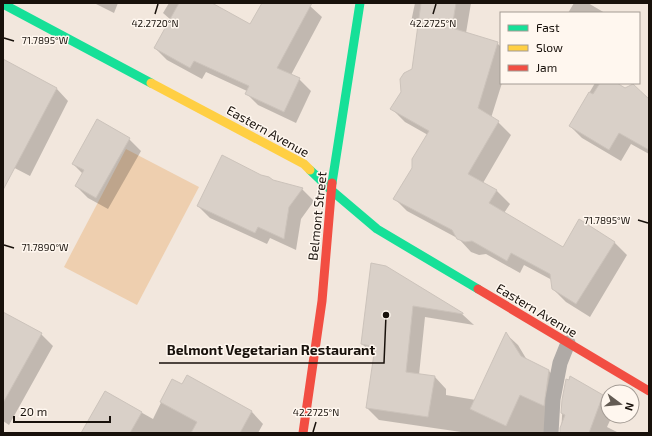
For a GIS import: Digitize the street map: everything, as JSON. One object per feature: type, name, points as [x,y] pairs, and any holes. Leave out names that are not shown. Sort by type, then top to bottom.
[{"type":"main road","name":"Belmont Street","points":[[303,433],[322,301],[331,190],[360,3]]},
{"type":"main road","name":"Eastern Avenue","points":[[3,4],[304,164],[331,190],[377,229],[649,392]]},
{"type":"lane","points":[[551,433],[553,398],[560,363],[568,343]]},
{"type":"shaded area","points":[[126,149],[199,187],[137,305],[64,267]]},
{"type":"building","points":[[179,3],[212,3],[250,24],[262,3],[312,3],[277,68],[300,78],[284,112],[245,94],[249,86],[194,61],[190,68],[154,48]]},
{"type":"building","points":[[421,3],[456,3],[452,28],[498,42],[478,108],[499,121],[468,174],[497,190],[489,203],[563,247],[579,219],[615,242],[576,304],[552,289],[550,274],[511,253],[507,261],[472,241],[465,242],[457,239],[452,230],[393,199],[412,168],[412,159],[429,131],[390,109],[401,92],[400,79],[404,73],[412,69]]},
{"type":"building","points":[[3,59],[57,88],[3,190]]},
{"type":"building","points":[[599,84],[619,84],[625,88],[633,84],[649,99],[649,150],[619,133],[609,150],[569,126],[589,92],[593,94]]},
{"type":"building","points":[[97,119],[130,138],[96,198],[75,186],[84,170],[72,164]]},
{"type":"building","points":[[222,155],[273,180],[303,188],[289,207],[284,239],[258,227],[255,233],[197,206]]},
{"type":"building","points":[[371,263],[386,266],[463,313],[413,306],[406,372],[435,376],[428,417],[366,408],[375,347],[361,344]]},
{"type":"building","points":[[3,312],[42,333],[3,403]]},
{"type":"building","points":[[506,332],[521,356],[549,370],[544,406],[520,395],[506,426],[470,409]]},
{"type":"building","points":[[187,375],[252,411],[240,433],[191,433],[197,422],[160,402],[172,379],[182,384]]},
{"type":"building","points":[[570,376],[600,393],[600,403],[589,433],[560,433],[560,428],[565,415],[561,413],[562,400],[566,379],[569,380]]},
{"type":"building","points":[[105,391],[142,412],[130,433],[81,433]]},
{"type":"traffic: fast","points":[[332,183],[360,3]]},
{"type":"traffic: fast","points":[[3,4],[151,83]]},
{"type":"traffic: fast","points":[[310,170],[377,229],[478,289]]},
{"type":"traffic: slow","points":[[151,83],[304,164],[310,170]]},
{"type":"traffic: jam","points":[[303,433],[322,301],[332,183]]},
{"type":"traffic: jam","points":[[478,289],[649,391]]},
{"type":"place","name":"Belmont Vegetarian Restaurant","points":[[386,315]]}]
